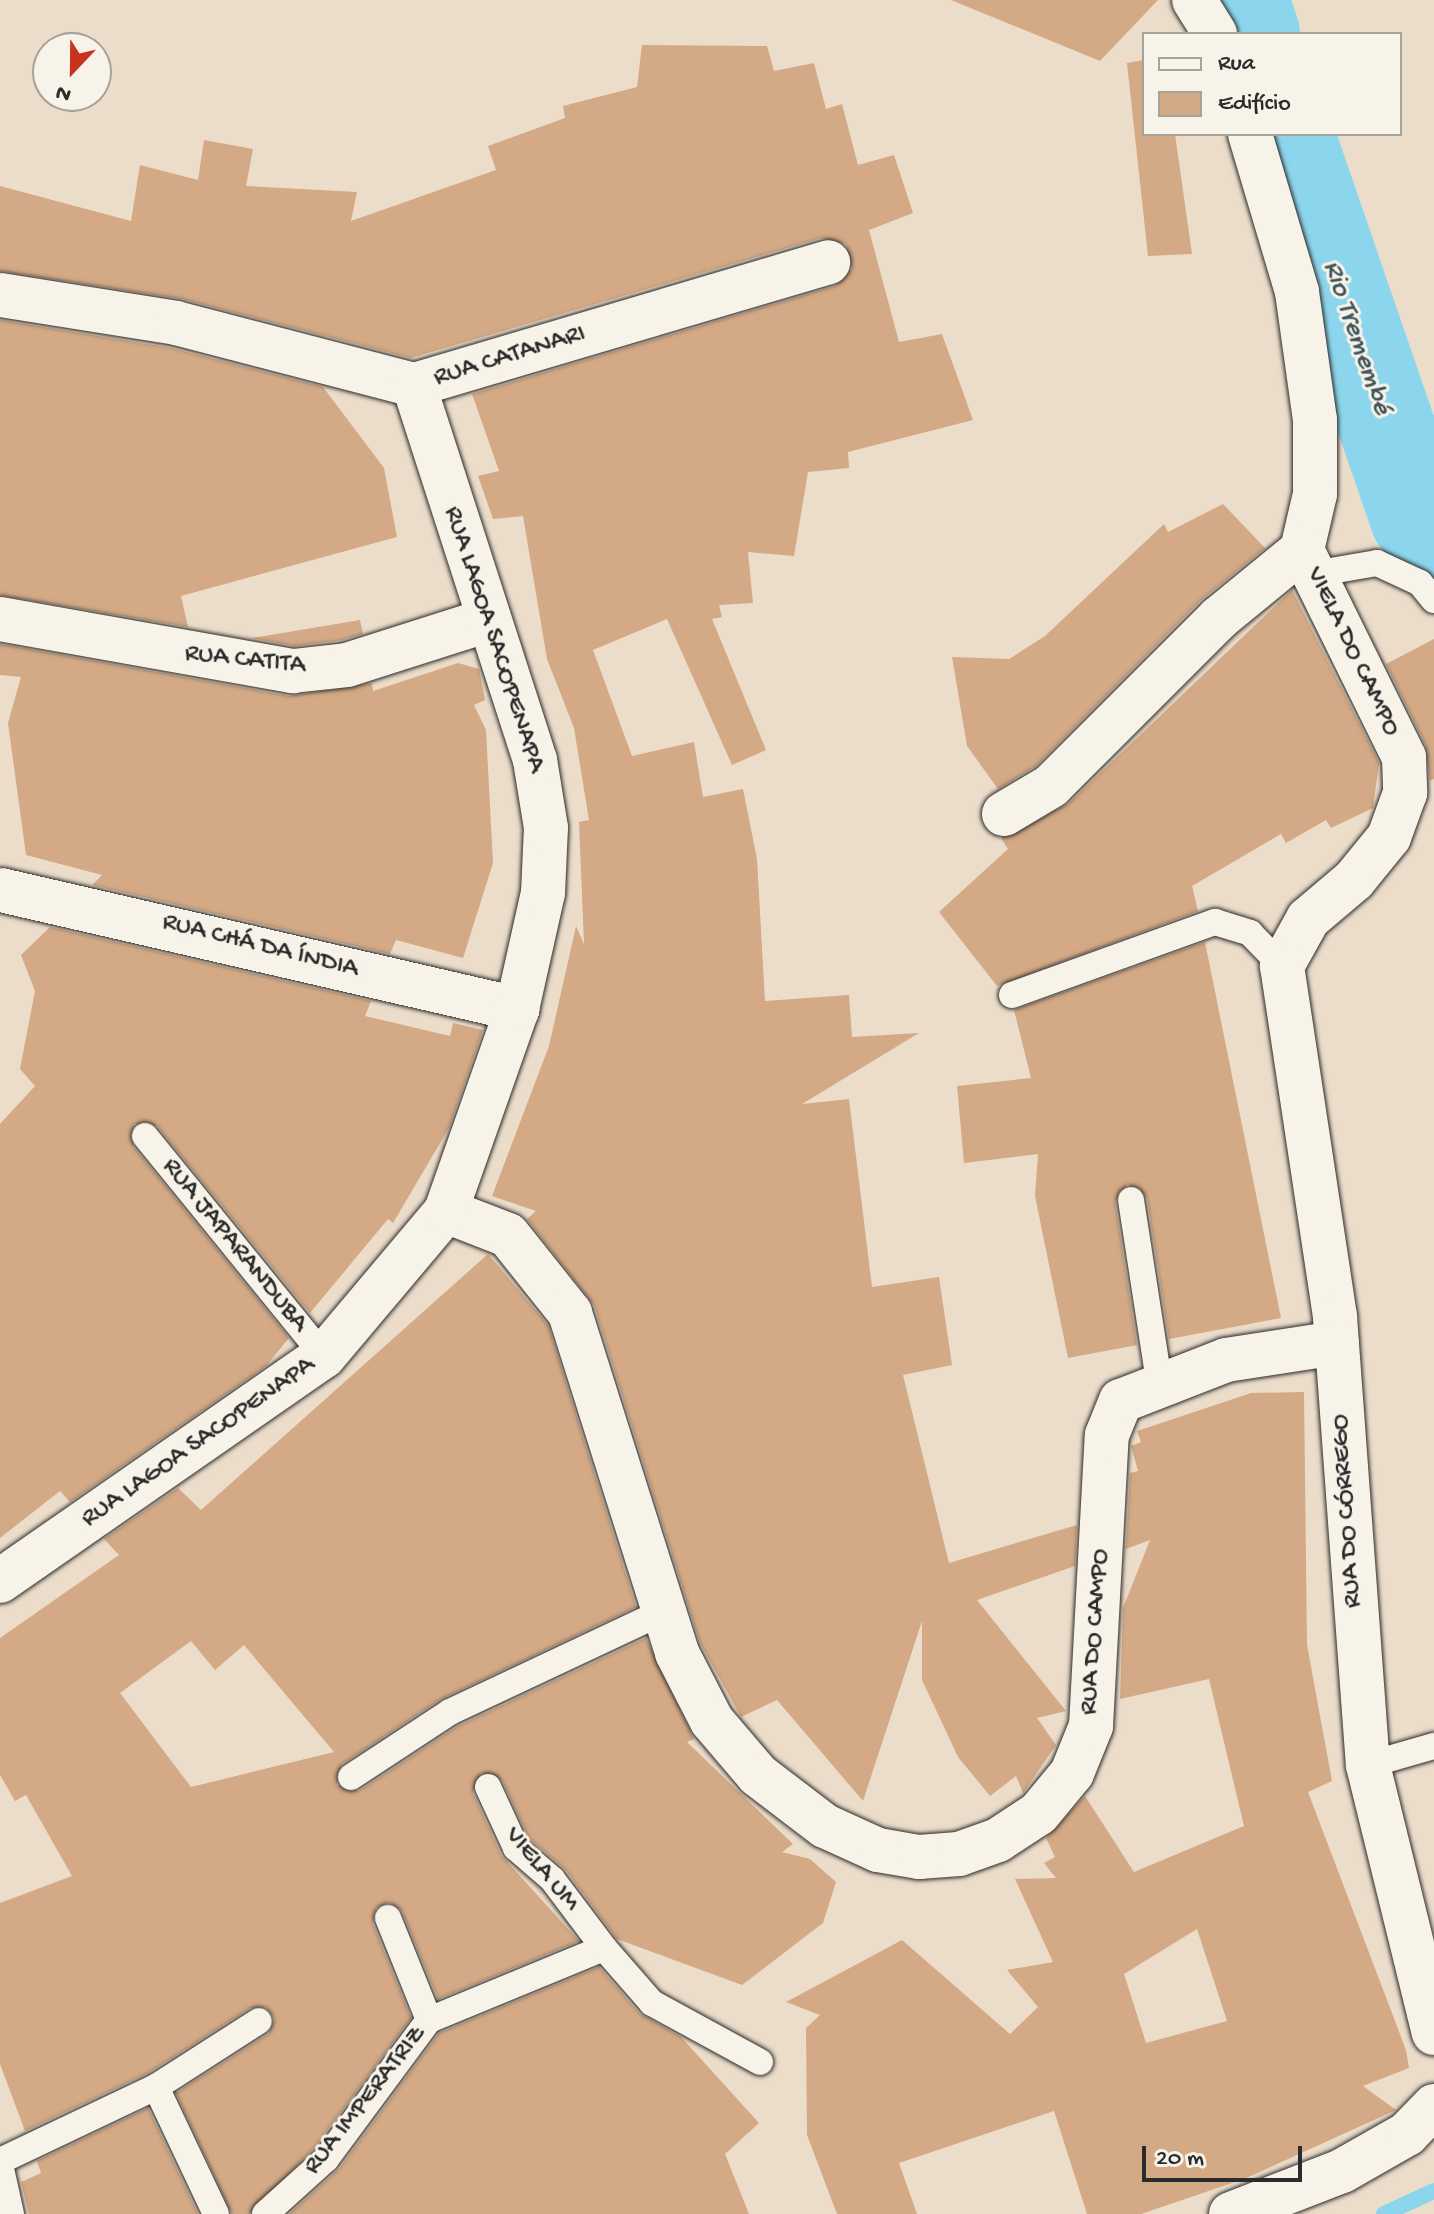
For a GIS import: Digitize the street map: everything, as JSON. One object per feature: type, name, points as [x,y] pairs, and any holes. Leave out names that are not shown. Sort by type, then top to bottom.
[{"type":"street","points":[[1194,0],[1214,32]]},
{"type":"street","points":[[1251,136],[1297,292],[1315,420],[1315,494],[1308,562]]},
{"type":"street","name":"RUA CATANARI","points":[[0,295],[176,323],[414,385],[828,262]]},
{"type":"street","name":"RUA LAGOA SACOPENAPA","points":[[0,1581],[324,1356],[446,1211],[517,1009],[543,893],[546,828],[535,760],[485,621],[414,385]]},
{"type":"street","name":"VIELA DO CAMPO","points":[[1004,814],[1051,786],[1219,618],[1308,562],[1404,757],[1405,793],[1389,837],[1354,880],[1308,919],[1282,966]]},
{"type":"street","name":"RUA CATITA","points":[[0,621],[293,671],[347,665],[485,621]]},
{"type":"street","name":"RUA CHÁ DA ÍNDIA","points":[[0,895],[517,1009]]},
{"type":"street","points":[[1282,966],[1337,1343]]},
{"type":"street","name":"RUA DO CAMPO","points":[[446,1211],[508,1235],[555,1285],[591,1365],[665,1611],[712,1721],[758,1775],[825,1826],[878,1850],[919,1857],[959,1854],[998,1840],[1039,1813],[1072,1773],[1091,1726],[1107,1435],[1121,1401],[1159,1381],[1226,1360],[1337,1343]]},
{"type":"street","name":"RUA DO CÓRREGO","points":[[1337,1343],[1359,1679],[1368,1765],[1434,2033]]},
{"type":"street","points":[[1231,2214],[1342,2171],[1407,2134],[1434,2106]]},
{"type":"lane","points":[[1308,562],[1377,563],[1420,583],[1434,600]]},
{"type":"lane","points":[[1012,995],[1215,922],[1250,933],[1282,966]]},
{"type":"lane","name":"RUA JAPARANDUBA","points":[[145,1136],[324,1356]]},
{"type":"lane","points":[[1131,1200],[1159,1381]]},
{"type":"lane","points":[[351,1777],[450,1712],[665,1611]]},
{"type":"lane","points":[[1368,1765],[1434,1746]]},
{"type":"lane","name":"VIELA UM","points":[[488,1787],[516,1848],[552,1879],[604,1948]]},
{"type":"lane","points":[[388,1918],[429,2020]]},
{"type":"lane","points":[[604,1948],[652,2003],[760,2062]]},
{"type":"lane","name":"RUA IMPERATRIZ","points":[[265,2214],[326,2159],[429,2020],[604,1948]]},
{"type":"lane","points":[[11,2214],[0,2163],[156,2087],[259,2021]]},
{"type":"lane","points":[[156,2087],[216,2214]]},
{"type":"building","points":[[951,0],[1158,0],[1100,61]]},
{"type":"building","points":[[642,45],[767,46],[774,71],[814,63],[826,109],[842,104],[858,165],[894,155],[913,213],[869,230],[899,342],[942,334],[973,420],[848,452],[849,468],[808,472],[794,556],[748,552],[753,603],[719,605],[722,617],[712,619],[766,750],[732,765],[667,619],[593,650],[632,756],[694,742],[703,797],[743,789],[757,859],[765,1001],[849,995],[852,1037],[919,1033],[802,1104],[849,1099],[872,1287],[939,1277],[952,1365],[903,1375],[949,1563],[1077,1525],[1075,1566],[977,1600],[1066,1711],[1037,1718],[1056,1745],[1023,1793],[1016,1776],[990,1796],[958,1757],[922,1680],[922,1621],[863,1801],[777,1700],[741,1717],[700,1643],[594,1305],[527,1219],[536,1211],[492,1196],[549,1046],[576,926],[584,944],[579,822],[589,820],[574,728],[547,659],[523,516],[493,519],[478,476],[499,471],[472,394],[835,286],[852,269],[846,244],[821,238],[411,358],[182,299],[0,271],[0,186],[131,221],[140,165],[198,180],[204,140],[253,149],[246,186],[357,192],[351,221],[496,170],[488,146],[565,118],[563,106],[637,87]]},
{"type":"building","points":[[1142,60],[1142,136],[1175,136],[1192,254],[1148,256],[1127,63]]},
{"type":"building","points":[[0,320],[171,348],[323,387],[384,468],[397,537],[181,596],[188,627],[0,595]]},
{"type":"building","points":[[1223,504],[1265,548],[1201,600],[1036,766],[998,789],[967,746],[952,657],[1009,659],[1045,636],[1164,524],[1168,532]]},
{"type":"building","points":[[1292,590],[1379,763],[1373,808],[1331,828],[1326,820],[1286,843],[1281,834],[1192,886],[1198,911],[997,986],[939,912],[1008,849],[1001,838],[1068,804]]},
{"type":"building","points":[[360,620],[363,634],[342,640],[294,646],[252,638]]},
{"type":"building","points":[[1434,639],[1434,779],[1430,781],[1426,746],[1386,664]]},
{"type":"building","points":[[0,644],[289,696],[372,683],[373,691],[458,663],[479,669],[485,700],[474,705],[486,730],[493,863],[463,958],[396,940],[390,954],[92,885],[102,875],[26,855],[8,723],[21,677],[0,675]]},
{"type":"building","points":[[50,927],[371,1001],[365,1016],[450,1036],[453,1023],[483,1030],[449,1128],[393,1223],[388,1219],[310,1313],[157,1126],[134,1124],[133,1146],[289,1338],[266,1366],[70,1502],[60,1491],[0,1538],[0,1124],[35,1086],[20,1069],[35,991],[21,955]]},
{"type":"building","points":[[1205,942],[1281,1318],[1169,1339],[1147,1198],[1128,1184],[1115,1202],[1137,1345],[1068,1358],[1035,1196],[1038,1154],[964,1163],[957,1086],[1031,1078],[1014,1010]]},
{"type":"building","points":[[488,1254],[548,1325],[636,1607],[441,1699],[342,1764],[337,1785],[359,1791],[458,1726],[646,1638],[694,1739],[687,1742],[793,1844],[782,1852],[810,1859],[836,1882],[823,1923],[742,1985],[617,1939],[565,1869],[529,1838],[502,1780],[481,1773],[473,1793],[501,1855],[579,1941],[438,1999],[402,1911],[389,1902],[376,1908],[373,1924],[411,2018],[314,2148],[249,2214],[232,2214],[176,2093],[268,2034],[275,2019],[266,2007],[250,2008],[148,2073],[25,2131],[0,2064],[0,1903],[72,1876],[26,1795],[15,1801],[0,1775],[0,1638],[119,1555],[104,1539],[178,1488],[201,1510]],"holes":[[[191,1641],[215,1670],[244,1645],[334,1752],[191,1787],[120,1693]]]},
{"type":"building","points":[[1304,1392],[1307,1645],[1332,1781],[1308,1792],[1406,2050],[1409,2068],[1363,2086],[1396,2110],[1244,2179],[1141,2214],[1087,2214],[1054,2111],[899,2163],[917,2214],[837,2214],[807,2135],[806,2028],[820,2015],[786,2002],[902,1940],[1010,2034],[1038,2007],[1007,1970],[1053,1962],[1015,1879],[1056,1878],[1044,1863],[1055,1857],[1046,1838],[1085,1796],[1134,1872],[1244,1826],[1209,1679],[1120,1699],[1123,1608],[1150,1540],[1126,1549],[1130,1473],[1138,1471],[1131,1446],[1141,1442],[1137,1431],[1251,1393]],"holes":[[[1197,1929],[1227,2021],[1146,2043],[1124,1974]]]},
{"type":"building","points":[[599,1967],[640,2014],[681,2037],[759,2123],[725,2154],[749,2214],[289,2214],[339,2169],[439,2033]]},
{"type":"building","points":[[148,2108],[198,2214],[29,2214],[21,2182],[41,2173],[37,2161]]},
{"type":"waterway","name":"Rio Tremembé","points":[[1241,0],[1251,32]]},
{"type":"waterway","name":"Rio Tremembé","points":[[1287,136],[1418,517],[1434,537]]},
{"type":"waterway","points":[[1384,2214],[1434,2191]]}]
